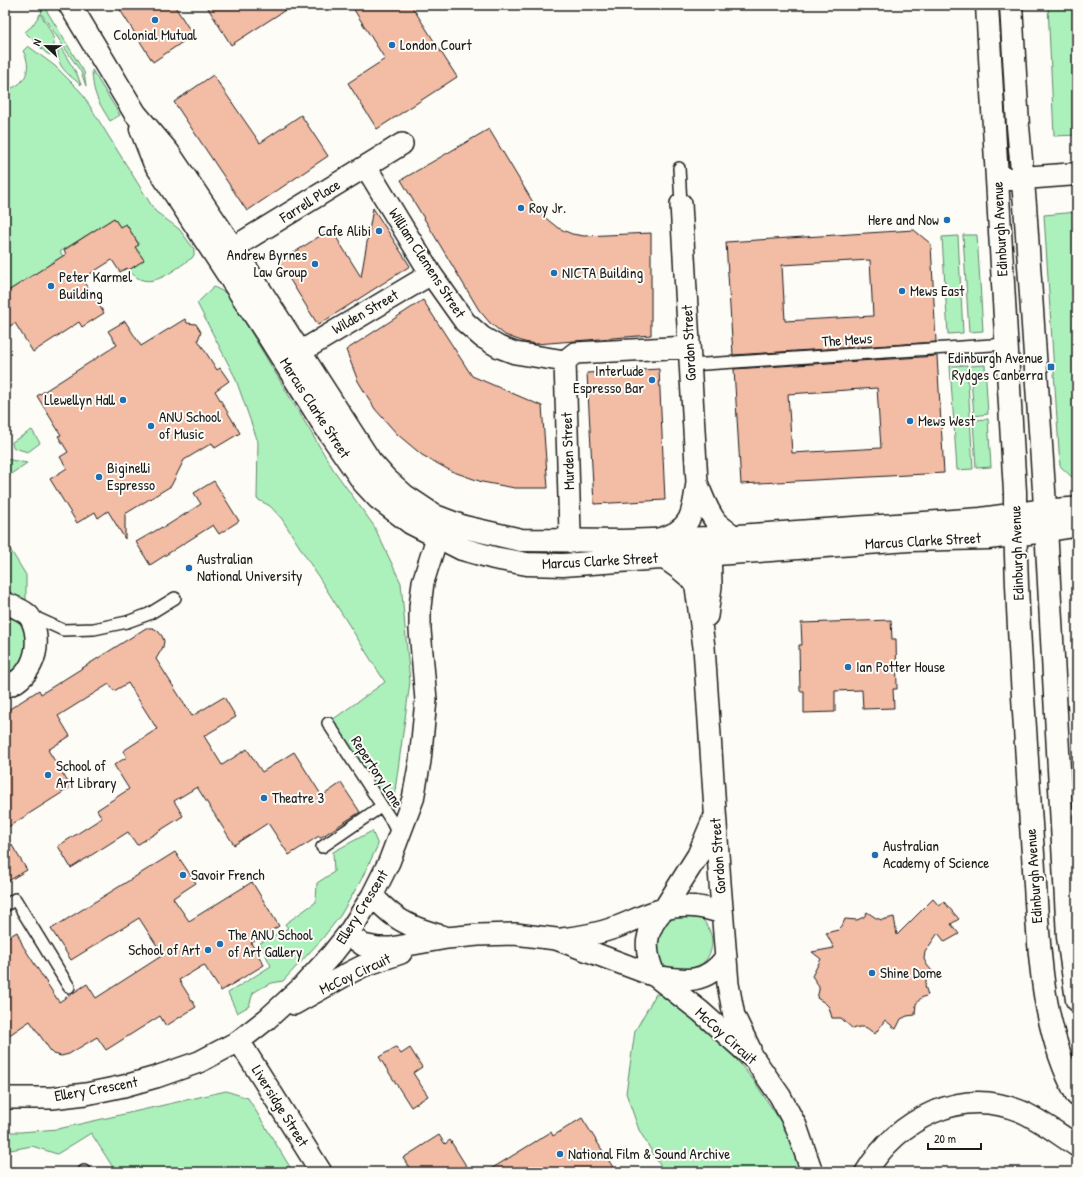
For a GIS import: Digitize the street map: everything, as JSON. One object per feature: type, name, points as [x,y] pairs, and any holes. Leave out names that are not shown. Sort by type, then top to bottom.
[{"type":"main road","name":"Marcus Clarke Street","points":[[70,5],[135,113],[154,162],[300,352],[370,461],[386,479],[405,496],[435,516],[442,529],[468,550],[494,558],[527,564],[563,565],[627,561],[662,549]]},
{"type":"main road","name":"Edinburgh Avenue","points":[[987,5],[1015,492],[1020,651],[1038,938],[1048,1017],[1064,1068],[1077,1095]]},
{"type":"main road","name":"Edinburgh Avenue","points":[[1011,5],[1046,521],[1067,929],[1074,970],[1077,1000]]},
{"type":"main road","points":[[996,151],[1020,150]]},
{"type":"main road","points":[[998,180],[1077,174]]},
{"type":"main road","name":"Marcus Clarke Street","points":[[225,253],[322,422],[364,483],[378,498],[411,523],[442,529],[464,527],[521,540],[622,542],[662,549],[988,538],[1015,525]]},
{"type":"main road","name":"Marcus Clarke Street","points":[[702,547],[735,537],[951,521],[1015,525],[1046,521]]},
{"type":"main road","points":[[572,542],[576,548],[582,552],[593,553],[613,551],[627,561]]},
{"type":"main road","points":[[662,549],[696,583]]},
{"type":"main road","points":[[1042,974],[1074,970]]},
{"type":"main road","points":[[1046,1003],[1077,1000]]},
{"type":"street","name":"Farrell Place","points":[[225,253],[402,144]]},
{"type":"street","name":"William Clemens Street","points":[[366,166],[431,274],[465,322],[482,337],[499,347],[515,353],[564,361]]},
{"type":"street","name":"Gordon Street","points":[[662,549],[673,536],[686,525],[692,511],[697,482],[681,204]]},
{"type":"street","name":"Wilden Street","points":[[300,352],[431,274]]},
{"type":"street","points":[[564,361],[575,353],[689,356]]},
{"type":"street","name":"Murden Street","points":[[564,361],[570,532],[572,542]]},
{"type":"street","name":"Gordon Street","points":[[697,482],[708,509],[718,524],[735,537]]},
{"type":"street","name":"Marcus Clarke Street","points":[[1046,521],[1077,508]]},
{"type":"street","name":"Marcus Clarke Street","points":[[1046,521],[1077,526]]},
{"type":"street","name":"Ellery Crescent","points":[[5,1098],[52,1098],[86,1094],[156,1077],[199,1062],[239,1041],[266,1019],[301,988],[348,934],[372,896],[389,862],[413,799],[420,761],[426,700],[420,630],[420,607],[423,582],[442,529]]},
{"type":"street","name":"Gordon Street","points":[[702,547],[696,583],[704,647],[728,984],[734,1016],[755,1060]]},
{"type":"street","name":"Gordon Street","points":[[702,547],[711,586],[704,647]]},
{"type":"street","points":[[5,603],[28,614],[34,628],[37,643],[33,662],[25,675],[19,680],[5,687]]},
{"type":"street","points":[[655,976],[648,957],[647,940],[652,925],[698,856],[715,814]]},
{"type":"street","name":"McCoy Circuit","points":[[372,896],[390,913],[402,921],[425,931],[447,938]]},
{"type":"street","name":"McCoy Circuit","points":[[559,940],[587,936],[608,930],[664,908],[690,906],[702,907],[722,913]]},
{"type":"street","name":"McCoy Circuit","points":[[348,934],[362,945],[378,948],[391,948],[447,938],[478,935],[515,934],[559,940],[655,976],[679,980],[697,979],[713,971],[726,958]]},
{"type":"street","name":"McCoy Circuit","points":[[266,1019],[363,966],[447,938]]},
{"type":"street","name":"McCoy Circuit","points":[[655,976],[714,1022],[755,1060],[780,1096],[796,1126],[812,1172]]},
{"type":"street","name":"Liversidge Street","points":[[239,1041],[321,1172]]},
{"type":"street","points":[[866,1172],[882,1149],[911,1124],[938,1110],[959,1105],[992,1104],[1019,1111],[1039,1120],[1077,1146]]},
{"type":"lane","points":[[679,168],[681,204]]},
{"type":"lane","name":"The Mews","points":[[689,356],[1007,344]]},
{"type":"lane","points":[[28,614],[63,630],[94,629],[127,622],[149,614],[175,598]]},
{"type":"lane","name":"Repertory Lane","points":[[328,723],[391,820],[399,838]]},
{"type":"lane","points":[[322,847],[382,806]]},
{"type":"lane","points":[[5,906],[15,900],[69,986]]},
{"type":"green space","points":[[1048,5],[1077,5],[1077,135],[1054,136]]},
{"type":"green space","points":[[45,8],[84,72],[86,86],[81,72],[41,13]]},
{"type":"green space","points":[[40,14],[54,39],[53,50],[50,55],[46,53],[25,32],[32,26]]},
{"type":"green space","points":[[59,45],[77,74],[81,85],[67,73],[60,64],[58,58]]},
{"type":"green space","points":[[28,46],[55,66],[81,92],[155,211],[179,229],[194,249],[194,255],[192,258],[169,274],[152,280],[144,280],[136,277],[129,270],[144,260],[135,247],[139,244],[126,224],[120,227],[114,218],[60,252],[63,256],[5,293],[5,90],[18,85],[26,75],[27,64],[23,51]]},
{"type":"green space","points":[[92,70],[120,115],[110,121],[95,92]]},
{"type":"green space","points":[[1077,212],[1077,478],[1073,478],[1060,466],[1044,215]]},
{"type":"green space","points":[[963,235],[977,235],[983,331],[969,332]]},
{"type":"green space","points":[[958,236],[963,333],[948,334],[942,237]]},
{"type":"green space","points":[[214,287],[228,294],[333,469],[374,526],[401,583],[410,682],[391,820],[328,723],[385,682],[282,519],[270,506],[257,499],[258,442],[235,377],[197,303]]},
{"type":"green space","points":[[967,365],[973,469],[957,470],[950,366]]},
{"type":"green space","points":[[985,365],[988,414],[974,416],[970,366]]},
{"type":"green space","points":[[988,419],[991,467],[976,468],[973,420]]},
{"type":"green space","points":[[32,430],[40,443],[28,452],[14,448],[12,442]]},
{"type":"green space","points":[[5,459],[27,463],[5,478]]},
{"type":"green space","points":[[5,541],[26,575],[26,601],[5,591]]},
{"type":"green space","points":[[5,603],[28,614],[37,643],[5,687]]},
{"type":"green space","points":[[372,831],[378,845],[360,882],[340,916],[322,939],[283,981],[272,983],[253,993],[249,1006],[237,1013],[228,993],[271,966],[260,943],[288,928],[285,924],[316,902],[317,883],[334,872],[333,852]]},
{"type":"green space","points":[[667,915],[700,917],[708,927],[712,939],[711,951],[704,962],[697,968],[688,970],[671,968],[661,963],[657,957],[656,928]]},
{"type":"green space","points":[[656,994],[671,997],[723,1043],[754,1081],[785,1128],[801,1172],[664,1172],[639,1130],[626,1093],[635,1031]]},
{"type":"green space","points":[[226,1091],[248,1098],[293,1172],[116,1172],[91,1133],[57,1154],[32,1146],[5,1151],[5,1132],[58,1129]]},
{"type":"building","name":"Colonial Mutual","points":[[117,5],[174,5],[193,35],[153,62]]},
{"type":"building","points":[[206,5],[293,5],[231,45]]},
{"type":"building","points":[[351,5],[411,5],[457,77],[377,129],[348,83],[385,59]]},
{"type":"building","points":[[213,75],[260,143],[301,115],[328,156],[247,211],[174,102]]},
{"type":"building","name":"NICTA Building","points":[[489,129],[537,209],[558,228],[572,234],[584,236],[651,233],[651,335],[536,344],[524,342],[505,335],[490,323],[479,310],[401,180]]},
{"type":"building","points":[[373,208],[410,266],[318,325],[279,262],[331,229],[361,277]]},
{"type":"building","name":"Peter Karmel Building","points":[[114,218],[120,227],[126,224],[139,245],[135,247],[144,260],[129,270],[127,268],[120,272],[112,260],[82,279],[104,313],[82,327],[79,322],[33,352],[15,323],[5,329],[5,293],[66,254],[64,250]]},
{"type":"building","name":"Mews East","points":[[914,230],[931,244],[936,342],[733,355],[726,242]],"holes":[[[870,260],[873,316],[785,321],[782,265]]]},
{"type":"building","points":[[423,300],[472,376],[542,406],[548,488],[515,488],[482,482],[451,471],[422,455],[397,434],[375,409],[358,381],[346,350]]},
{"type":"building","name":"ANU School of Music","points":[[185,319],[187,323],[196,324],[201,332],[198,340],[217,370],[220,368],[229,381],[215,391],[240,433],[215,448],[212,443],[184,460],[171,486],[125,514],[125,539],[108,511],[98,518],[95,512],[77,523],[50,479],[67,468],[60,457],[68,452],[58,436],[61,435],[37,396],[117,345],[108,331],[125,321],[141,346]]},
{"type":"building","name":"Mews West","points":[[937,356],[944,473],[741,484],[734,369]],"holes":[[[877,388],[881,448],[792,453],[788,394]]]},
{"type":"building","points":[[659,369],[665,500],[594,504],[587,373]]},
{"type":"building","points":[[214,481],[239,521],[219,534],[213,525],[150,565],[136,542],[162,527],[163,528],[201,504],[194,493]]},
{"type":"building","name":"Ian Potter House","points":[[891,620],[892,639],[896,639],[897,689],[893,689],[894,708],[863,709],[862,690],[835,691],[835,712],[804,713],[804,691],[800,691],[799,645],[802,645],[801,623]]},
{"type":"building","points":[[146,628],[153,628],[162,636],[164,641],[163,647],[156,659],[192,716],[224,697],[236,717],[204,736],[222,765],[247,749],[262,772],[294,752],[322,796],[341,783],[360,812],[320,838],[319,836],[289,855],[268,823],[234,845],[197,787],[174,801],[183,816],[137,845],[128,832],[71,868],[58,846],[102,818],[97,810],[129,789],[114,765],[127,757],[123,751],[157,729],[128,683],[114,691],[109,684],[58,716],[70,736],[48,750],[71,787],[5,829],[5,712],[39,690],[41,694]]},
{"type":"building","points":[[5,834],[27,870],[5,883]]},
{"type":"building","name":"School of Art","points":[[175,852],[196,883],[173,898],[189,921],[252,882],[279,926],[251,943],[264,965],[221,991],[204,965],[179,980],[196,1007],[166,1026],[160,1016],[106,1050],[97,1037],[69,1054],[61,1056],[54,1054],[30,1021],[5,1038],[5,939],[17,932],[23,946],[59,1002],[87,984],[96,998],[163,955],[139,918],[71,960],[51,929]]},
{"type":"building","name":"Shine Dome","points":[[933,899],[939,906],[944,902],[959,919],[951,924],[959,934],[945,942],[938,933],[925,952],[924,959],[932,971],[927,977],[925,986],[928,995],[921,998],[916,1004],[915,1015],[907,1016],[901,1019],[896,1029],[885,1020],[875,1034],[864,1027],[853,1029],[841,1018],[832,1018],[829,1007],[817,998],[819,986],[812,976],[821,959],[812,952],[834,948],[826,933],[838,930],[842,926],[845,919],[857,920],[864,917],[867,912],[882,920],[894,917],[897,935]]},
{"type":"building","points":[[396,1047],[401,1054],[410,1048],[422,1067],[413,1073],[428,1096],[411,1107],[379,1057]]},
{"type":"building","name":"National Film & Sound Archive","points":[[582,1118],[616,1172],[486,1172],[551,1132],[553,1136]]},
{"type":"building","points":[[439,1135],[445,1144],[450,1140],[470,1172],[412,1172],[403,1158]]},
{"type":"place","name":"Colonial Mutual","points":[[155,20]]},
{"type":"place","name":"London Court","points":[[392,45]]},
{"type":"place","name":"Roy Jr.","points":[[521,208]]},
{"type":"place","name":"Here and Now","points":[[947,220]]},
{"type":"place","name":"Cafe Alibi","points":[[379,231]]},
{"type":"place","name":"Andrew Byrnes Law Group","points":[[315,264]]},
{"type":"place","name":"NICTA Building","points":[[554,273]]},
{"type":"place","name":"Peter Karmel Building","points":[[51,286]]},
{"type":"place","name":"Mews East","points":[[902,291]]},
{"type":"place","name":"Edinburgh Avenue Rydges Canberra","points":[[1051,367]]},
{"type":"place","name":"Interlude Espresso Bar","points":[[652,380]]},
{"type":"place","name":"Llewellyn Hall","points":[[123,400]]},
{"type":"place","name":"Mews West","points":[[910,421]]},
{"type":"place","name":"ANU School of Music","points":[[151,426]]},
{"type":"place","name":"Biginelli Espresso","points":[[99,477]]},
{"type":"place","name":"Australian National University","points":[[189,568]]},
{"type":"place","name":"Ian Potter House","points":[[848,667]]},
{"type":"place","name":"School of Art Library","points":[[48,775]]},
{"type":"place","name":"Theatre 3","points":[[264,798]]},
{"type":"place","name":"Australian Academy of Science","points":[[875,855]]},
{"type":"place","name":"Savoir French","points":[[183,875]]},
{"type":"place","name":"The ANU School of Art Gallery","points":[[220,944]]},
{"type":"place","name":"School of Art","points":[[208,950]]},
{"type":"place","name":"Shine Dome","points":[[872,973]]},
{"type":"place","name":"National Film & Sound Archive","points":[[560,1154]]}]
